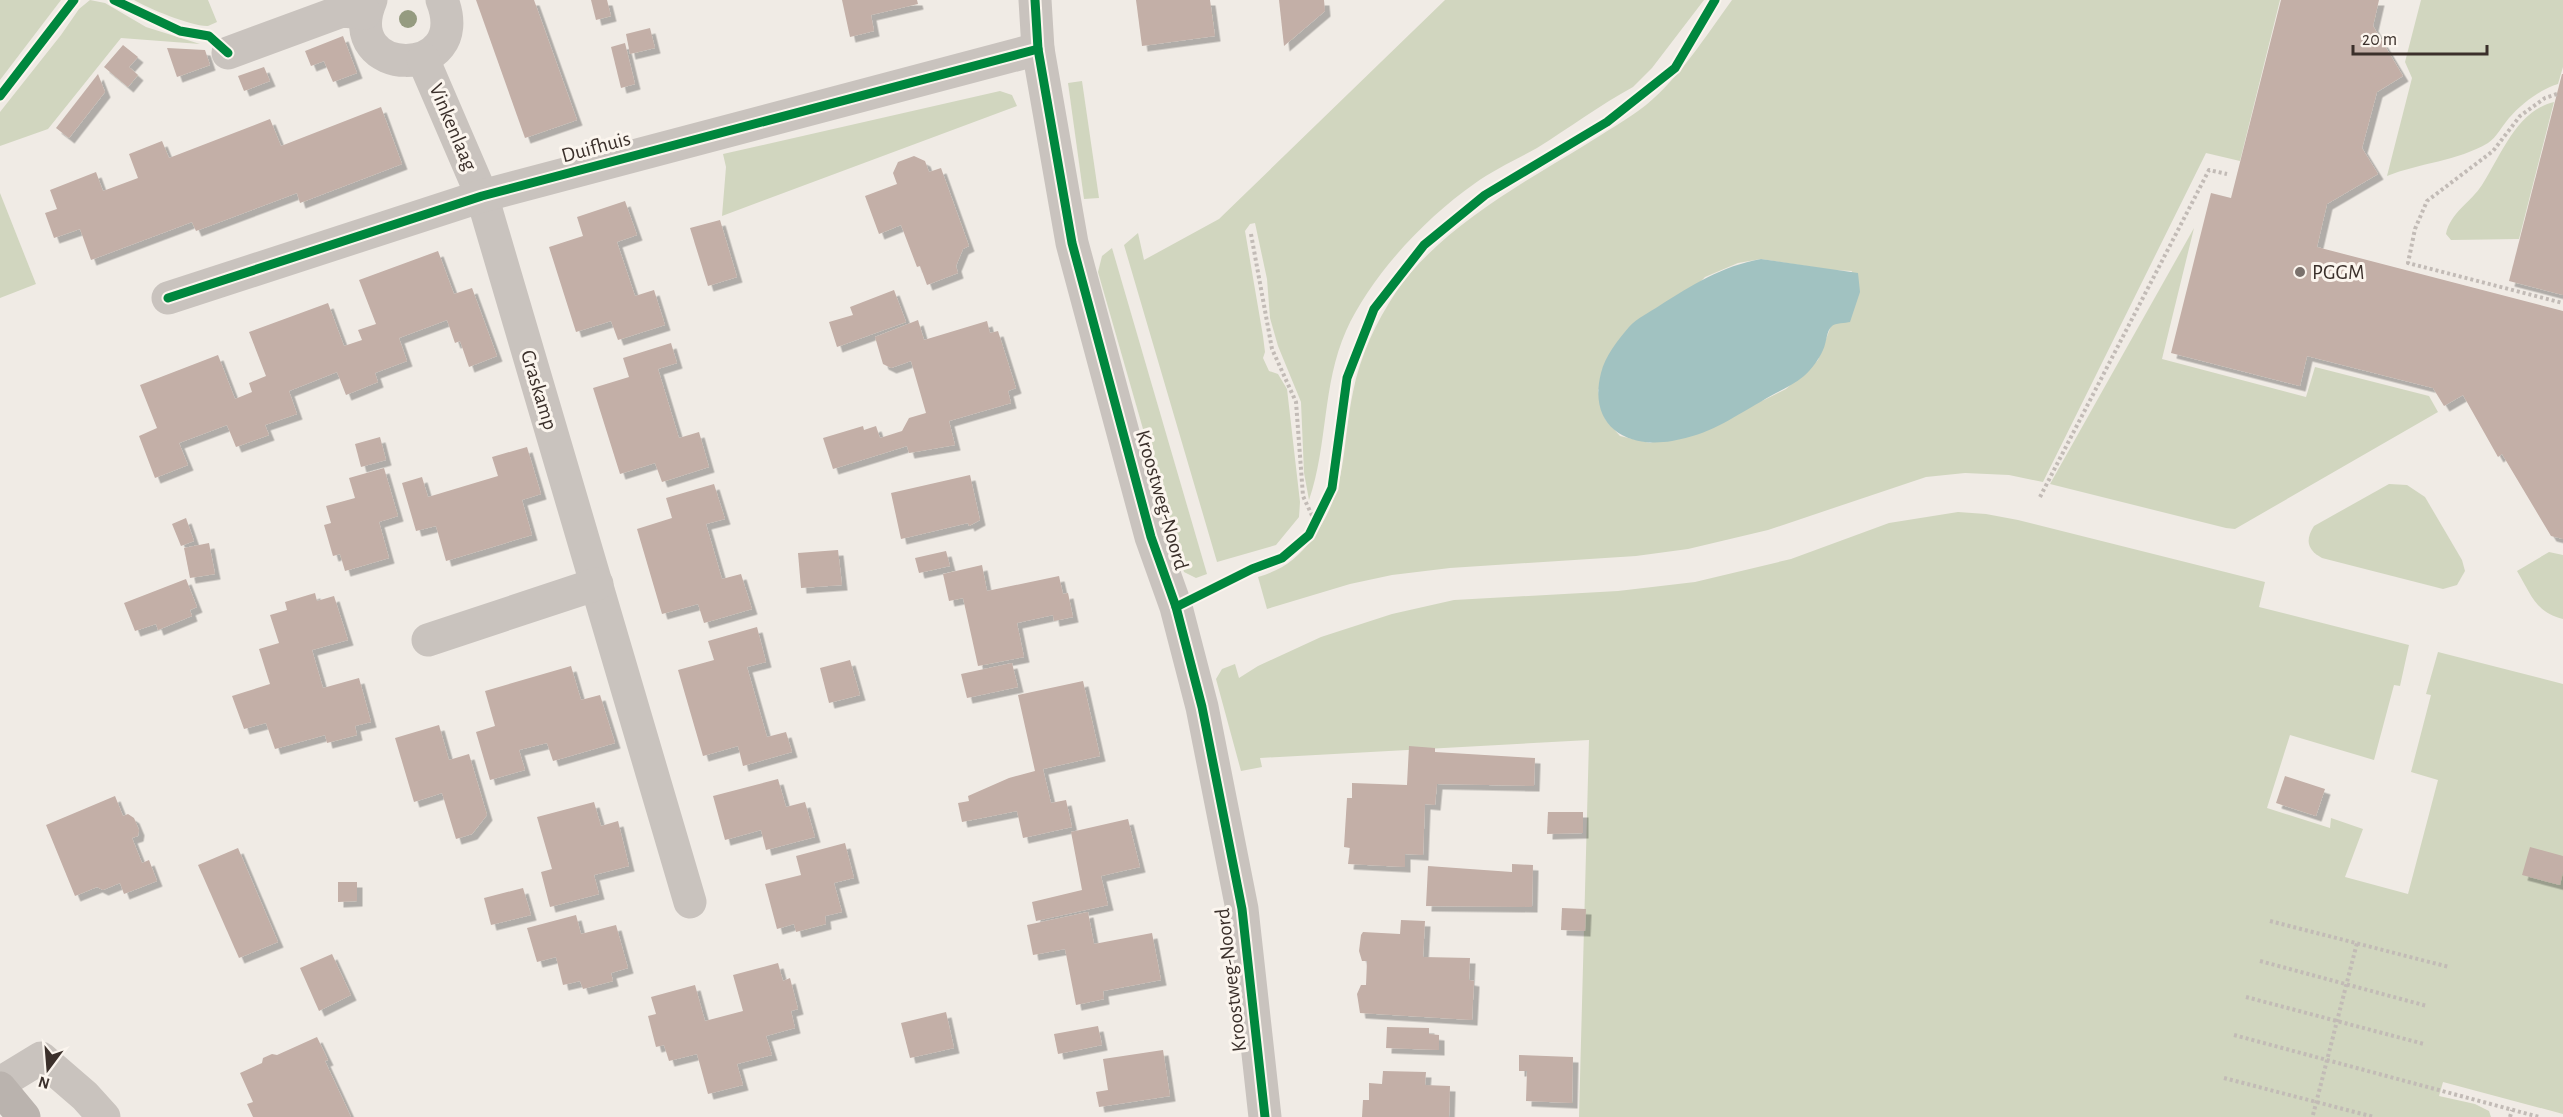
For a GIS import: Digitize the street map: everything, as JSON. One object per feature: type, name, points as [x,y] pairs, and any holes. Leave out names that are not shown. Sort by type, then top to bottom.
[{"type":"main road","points":[[0,1088],[24,1117]]},
{"type":"street","name":"Vinkenlaag","points":[[228,53],[342,11],[368,7],[365,26],[369,38],[386,57],[398,62],[411,62],[423,59],[435,50],[443,39],[447,27],[447,13],[442,0]]},
{"type":"street","name":"Kroostweg-Noord","points":[[1035,0],[1038,49],[1072,243],[1150,537],[1176,607],[1202,707],[1242,909],[1265,1117]]},
{"type":"street","name":"Duifhuis","points":[[168,298],[482,196],[1038,49]]},
{"type":"street","name":"Vinkenlaag","points":[[423,59],[482,196]]},
{"type":"street","name":"Graskamp","points":[[482,196],[690,902]]},
{"type":"street","points":[[428,639],[597,584]]},
{"type":"street","points":[[0,1083],[41,1058],[85,1096],[104,1117]]},
{"type":"path","points":[[2557,93],[2545,98],[2520,116],[2493,151],[2427,201],[2415,230],[2408,263],[2563,303]]},
{"type":"path","points":[[2040,497],[2209,170],[2227,174]]},
{"type":"path","points":[[1251,234],[1272,349],[1296,402],[1303,496],[1317,517],[1309,535]]},
{"type":"path","points":[[2270,921],[2449,967]]},
{"type":"path","points":[[2313,1115],[2357,943]]},
{"type":"path","points":[[2260,962],[2427,1006]]},
{"type":"path","points":[[2246,997],[2424,1044]]},
{"type":"path","points":[[2234,1035],[2539,1117]]},
{"type":"path","points":[[2224,1078],[2374,1117]]},
{"type":"path","points":[[2510,1117],[2512,1110]]},
{"type":"green space","points":[[0,0],[61,0],[0,80]]},
{"type":"green space","points":[[90,0],[105,3],[146,27],[200,44],[121,38],[48,129],[0,146],[0,112],[79,9]]},
{"type":"green space","points":[[134,0],[208,0],[217,22],[208,26],[192,23],[159,12]]},
{"type":"green space","points":[[1445,0],[1704,0],[1652,68],[1633,87],[1537,148],[1474,184],[1418,231],[1384,270],[1356,311],[1338,352],[1315,479],[1309,500],[1304,473],[1301,402],[1278,346],[1270,318],[1267,279],[1255,223],[1250,224],[1245,231],[1263,336],[1265,352],[1263,358],[1269,371],[1278,374],[1287,389],[1300,502],[1299,517],[1276,545],[1217,562],[1124,245],[1138,233],[1144,260],[1219,219]]},
{"type":"green space","points":[[1732,0],[2280,0],[2240,161],[2206,153],[2043,482],[2009,475],[1965,473],[1926,477],[1768,530],[1688,549],[1636,556],[1450,568],[1392,575],[1350,584],[1267,609],[1258,577],[1282,567],[1295,558],[1312,539],[1324,520],[1338,485],[1353,392],[1364,352],[1375,327],[1396,292],[1414,269],[1458,228],[1508,192],[1624,121],[1659,94],[1702,42]],"holes":[[[1761,259],[1852,271],[1818,360],[1786,389],[1764,400],[1650,443],[1620,436],[1605,419],[1598,390],[1705,277],[1738,263]]]},
{"type":"green space","points":[[2421,0],[2563,0],[2563,67],[2558,84],[2525,102],[2488,143],[2464,154],[2387,176],[2412,78],[2405,62]]},
{"type":"green space","points":[[1082,81],[1099,198],[1084,199],[1068,83]]},
{"type":"green space","points":[[1000,91],[1012,95],[1017,106],[722,216],[726,167],[723,154]]},
{"type":"green space","points":[[2554,102],[2519,239],[2451,240],[2446,234],[2452,220],[2482,185],[2511,136],[2529,115]]},
{"type":"green space","points":[[0,193],[36,284],[0,298]]},
{"type":"green space","points":[[2194,228],[2162,359],[2306,397],[2315,367],[2429,396],[2438,412],[2235,529],[2050,484]]},
{"type":"green space","points":[[1112,248],[1207,574],[1196,578],[1184,572],[1098,272],[1102,256]]},
{"type":"green space","points":[[2389,484],[2407,485],[2425,497],[2462,560],[2465,571],[2457,585],[2443,589],[2322,558],[2313,552],[2309,544],[2309,536],[2314,526]]},
{"type":"green space","points":[[1958,512],[2018,520],[2265,582],[2259,607],[2409,645],[2400,686],[2394,685],[2374,760],[2290,735],[2267,808],[2330,828],[2331,818],[2363,829],[2345,877],[2408,894],[2438,780],[2411,772],[2431,695],[2426,694],[2438,652],[2563,684],[2563,1114],[2443,1082],[2439,1096],[2475,1104],[2489,1111],[2491,1117],[1579,1117],[1589,740],[1260,758],[1262,767],[1241,771],[1216,679],[1222,669],[1235,664],[1239,678],[1258,666],[1321,637],[1392,614],[1454,600],[1618,591],[1695,582],[1791,559],[1889,523]]},
{"type":"green space","points":[[2549,552],[2563,555],[2563,619],[2540,607],[2517,571]]},
{"type":"water","points":[[1761,259],[1858,273],[1860,292],[1850,322],[1836,324],[1830,328],[1824,347],[1810,370],[1799,380],[1719,425],[1686,438],[1672,441],[1639,441],[1614,429],[1605,419],[1598,391],[1601,373],[1609,354],[1629,327],[1644,315],[1708,277],[1733,266]]},
{"type":"building","points":[[476,0],[534,0],[577,120],[525,138]]},
{"type":"building","points":[[591,0],[607,0],[611,16],[596,20]]},
{"type":"building","points":[[842,0],[917,0],[918,4],[871,15],[874,31],[850,37]]},
{"type":"building","points":[[1136,0],[1210,0],[1215,36],[1142,46]]},
{"type":"building","points":[[1279,0],[1324,0],[1325,11],[1284,46]]},
{"type":"building","name":"PGGM","points":[[2281,0],[2379,0],[2373,26],[2403,76],[2377,92],[2362,148],[2378,174],[2327,204],[2317,247],[2563,311],[2563,539],[2551,536],[2502,454],[2498,457],[2463,395],[2444,406],[2433,388],[2307,356],[2300,386],[2171,353],[2211,193],[2231,198]]},
{"type":"building","points":[[650,28],[655,48],[630,54],[626,34]]},
{"type":"building","points":[[343,36],[357,73],[333,82],[324,61],[311,66],[305,51]]},
{"type":"building","points":[[625,43],[635,84],[621,88],[611,47]]},
{"type":"building","points":[[123,45],[138,57],[129,67],[138,75],[128,87],[104,67]]},
{"type":"building","points":[[167,48],[205,50],[210,65],[177,77]]},
{"type":"building","points":[[264,67],[270,81],[244,91],[238,76]]},
{"type":"building","points":[[98,74],[105,92],[69,138],[56,128]]},
{"type":"building","points":[[2563,74],[2563,295],[2509,281]]},
{"type":"building","points":[[381,107],[402,164],[300,203],[297,193],[196,231],[192,222],[91,260],[80,229],[54,238],[45,213],[57,209],[50,190],[96,172],[103,191],[138,178],[129,154],[162,141],[169,158],[270,119],[281,146]]},
{"type":"building","points":[[914,156],[925,161],[929,172],[941,168],[969,246],[963,249],[956,266],[958,273],[927,285],[920,266],[917,267],[901,225],[879,234],[865,196],[897,184],[893,173],[898,162]]},
{"type":"building","points":[[625,201],[637,235],[617,242],[635,296],[654,290],[665,325],[618,340],[611,321],[576,332],[549,247],[583,236],[577,217]]},
{"type":"building","points":[[720,220],[737,277],[708,286],[690,228]]},
{"type":"building","points":[[438,251],[454,294],[472,288],[497,356],[469,367],[460,341],[455,343],[447,320],[399,338],[407,361],[375,373],[378,382],[346,395],[337,372],[289,391],[297,414],[265,425],[269,435],[236,447],[227,425],[179,443],[188,465],[155,478],[139,436],[157,428],[140,385],[218,355],[235,399],[252,392],[249,383],[266,376],[249,332],[328,303],[344,346],[362,340],[358,330],[376,324],[359,280]]},
{"type":"building","points":[[894,290],[906,322],[837,347],[829,322],[853,315],[850,307]]},
{"type":"building","points":[[918,320],[924,340],[987,321],[990,333],[998,331],[1016,388],[1008,391],[1011,403],[949,421],[955,445],[909,453],[907,446],[833,469],[823,438],[863,426],[864,430],[876,426],[880,438],[902,431],[909,418],[926,413],[911,361],[891,368],[883,364],[875,337]]},
{"type":"building","points":[[671,343],[677,363],[658,369],[679,438],[699,432],[709,467],[662,482],[655,463],[620,474],[593,388],[629,377],[623,358]]},
{"type":"building","points":[[380,437],[386,460],[361,467],[355,444]]},
{"type":"building","points":[[527,447],[541,494],[522,500],[532,535],[446,561],[436,526],[416,531],[402,483],[422,477],[428,497],[498,476],[492,457]]},
{"type":"building","points":[[384,468],[398,516],[379,522],[389,558],[345,571],[340,554],[333,556],[324,525],[331,523],[326,506],[355,498],[349,478]]},
{"type":"building","points":[[970,475],[980,520],[969,526],[968,523],[901,539],[891,493]]},
{"type":"building","points":[[714,484],[725,519],[706,524],[722,579],[741,574],[752,609],[704,623],[698,604],[662,614],[637,529],[672,518],[666,498]]},
{"type":"building","points":[[186,518],[194,541],[181,546],[172,524]]},
{"type":"building","points":[[209,543],[215,574],[190,578],[184,548]]},
{"type":"building","points":[[838,550],[842,585],[801,588],[798,553]]},
{"type":"building","points":[[946,551],[950,566],[919,573],[915,558]]},
{"type":"building","points":[[982,565],[987,591],[1059,576],[1063,594],[1068,593],[1073,617],[1054,621],[1053,615],[1017,623],[1024,657],[978,666],[963,598],[949,601],[943,574]]},
{"type":"building","points":[[186,579],[197,607],[190,610],[192,616],[158,630],[156,624],[135,631],[124,603]]},
{"type":"building","points":[[315,593],[317,601],[334,596],[348,640],[312,650],[323,688],[359,678],[371,722],[355,726],[357,735],[327,743],[325,735],[275,749],[266,723],[244,729],[232,696],[270,684],[259,649],[279,643],[270,615],[287,610],[285,602]]},
{"type":"building","points":[[757,627],[766,662],[747,667],[767,737],[786,732],[792,752],[743,766],[738,746],[703,756],[678,670],[714,660],[708,641]]},
{"type":"building","points":[[850,660],[860,695],[829,703],[820,668]]},
{"type":"building","points":[[1012,663],[1018,687],[967,698],[961,674]]},
{"type":"building","points":[[571,666],[581,700],[600,695],[615,743],[553,761],[547,743],[519,750],[525,770],[490,780],[476,732],[495,726],[485,691]]},
{"type":"building","points":[[1083,681],[1100,756],[1043,769],[1051,803],[1066,800],[1072,827],[1023,838],[1017,811],[962,822],[958,803],[969,801],[968,796],[1009,778],[1035,771],[1018,695]]},
{"type":"building","points":[[439,725],[449,760],[469,754],[487,815],[472,834],[456,839],[442,793],[414,802],[395,738]]},
{"type":"building","points":[[1409,746],[1435,748],[1435,752],[1535,758],[1534,786],[1437,784],[1435,805],[1425,804],[1423,855],[1405,854],[1405,867],[1348,864],[1350,848],[1344,847],[1347,798],[1352,798],[1352,783],[1407,785]]},
{"type":"building","points":[[2285,776],[2325,789],[2316,816],[2276,803]]},
{"type":"building","points":[[778,779],[786,807],[805,802],[815,837],[766,850],[761,830],[725,840],[713,796]]},
{"type":"building","points":[[115,796],[123,816],[128,814],[134,818],[139,830],[138,836],[132,838],[142,863],[149,860],[157,881],[124,894],[120,883],[103,890],[97,887],[75,896],[46,825]]},
{"type":"building","points":[[594,802],[601,826],[618,821],[629,866],[594,875],[599,894],[550,907],[541,872],[552,869],[537,817]]},
{"type":"building","points":[[1548,812],[1583,812],[1583,833],[1547,834]]},
{"type":"building","points":[[1128,819],[1140,867],[1101,876],[1108,905],[1036,921],[1032,902],[1082,890],[1071,832]]},
{"type":"building","points":[[845,843],[854,878],[834,883],[842,912],[825,916],[826,924],[796,932],[794,924],[777,929],[765,884],[801,875],[796,856]]},
{"type":"building","points":[[2530,847],[2563,856],[2560,885],[2522,875]]},
{"type":"building","points":[[238,848],[278,942],[239,958],[198,865]]},
{"type":"building","points":[[1512,864],[1533,865],[1532,907],[1426,906],[1428,866],[1512,872]]},
{"type":"building","points":[[338,882],[357,882],[357,901],[338,902]]},
{"type":"building","points":[[523,888],[531,915],[491,925],[484,898]]},
{"type":"building","points":[[1562,908],[1586,909],[1585,931],[1561,930]]},
{"type":"building","points":[[1088,912],[1094,944],[1152,933],[1161,980],[1103,991],[1104,999],[1076,1005],[1065,949],[1033,955],[1027,925]]},
{"type":"building","points":[[576,915],[581,934],[616,925],[628,968],[611,973],[613,981],[583,989],[580,981],[563,985],[556,957],[537,962],[527,928]]},
{"type":"building","points":[[1401,920],[1425,921],[1423,957],[1470,958],[1469,980],[1474,981],[1472,1020],[1360,1013],[1357,994],[1361,985],[1366,985],[1367,961],[1362,961],[1359,951],[1361,935],[1363,932],[1400,934]]},
{"type":"building","points":[[332,954],[351,995],[319,1011],[300,968]]},
{"type":"building","points":[[778,963],[783,981],[790,978],[798,1009],[791,1011],[795,1028],[766,1036],[772,1055],[737,1064],[743,1085],[708,1094],[697,1054],[669,1061],[664,1045],[656,1047],[648,1016],[656,1014],[651,997],[695,985],[705,1021],[743,1011],[733,975]]},
{"type":"building","points":[[946,1012],[954,1048],[910,1058],[901,1023]]},
{"type":"building","points":[[1098,1026],[1102,1045],[1058,1054],[1054,1034]]},
{"type":"building","points":[[1387,1027],[1429,1028],[1429,1034],[1439,1035],[1439,1050],[1386,1048]]},
{"type":"building","points":[[317,1037],[328,1060],[325,1061],[351,1117],[253,1117],[247,1104],[253,1102],[240,1073],[262,1063],[263,1058],[272,1054],[277,1055]]},
{"type":"building","points":[[1163,1050],[1170,1096],[1099,1107],[1096,1092],[1108,1090],[1103,1059]]},
{"type":"building","points":[[1519,1055],[1573,1057],[1572,1103],[1526,1101],[1527,1071],[1519,1071]]},
{"type":"building","points":[[1383,1071],[1426,1072],[1425,1085],[1450,1086],[1449,1117],[1362,1117],[1363,1100],[1369,1100],[1369,1083],[1382,1084]]},
{"type":"cycle path","points":[[0,96],[74,0]]},
{"type":"cycle path","points":[[114,0],[180,31],[209,36],[228,53]]},
{"type":"cycle path","points":[[1035,0],[1038,49],[1072,243],[1151,537],[1176,607],[1202,707],[1242,909],[1265,1117]]},
{"type":"cycle path","points":[[1176,607],[1252,569],[1282,558],[1309,535],[1332,488],[1347,378],[1374,309],[1424,245],[1485,195],[1607,122],[1675,68],[1715,0]]},
{"type":"cycle path","points":[[168,298],[482,196],[1038,49]]},
{"type":"place","name":"PGGM","points":[[2300,272]]}]
